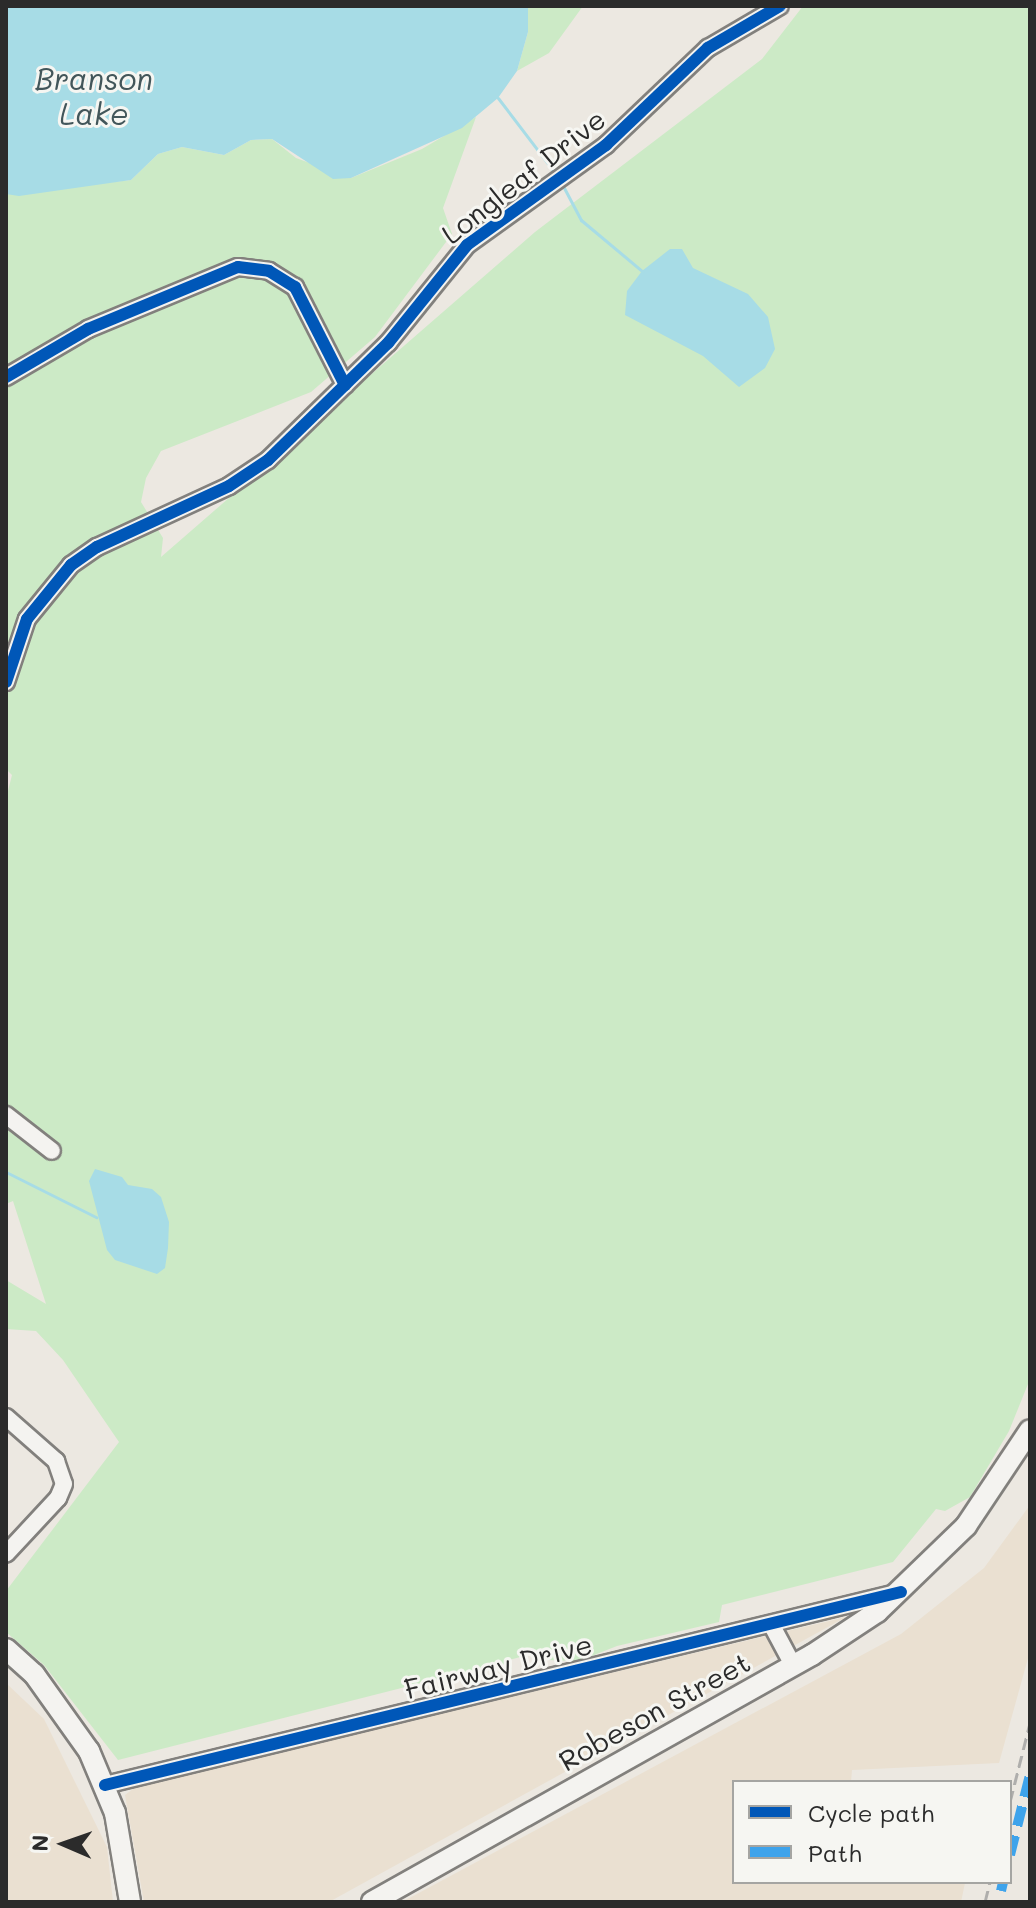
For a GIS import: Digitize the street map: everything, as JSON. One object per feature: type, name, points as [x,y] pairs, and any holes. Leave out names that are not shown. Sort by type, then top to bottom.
[{"type":"main road","name":"Robeson Street","points":[[372,1902],[846,1635],[901,1592],[966,1526],[1030,1430]]},
{"type":"main road","points":[[6,1649],[54,1698],[105,1785],[121,1836],[130,1902]]},
{"type":"street","name":"Longleaf Drive","points":[[6,682],[27,619],[71,565],[97,547],[249,474],[388,343],[434,279],[467,245],[606,145],[708,48],[780,6]]},
{"type":"street","points":[[6,377],[88,329],[238,267],[269,271],[295,287],[345,385]]},
{"type":"street","points":[[6,1115],[52,1151]]},
{"type":"street","points":[[6,1554],[58,1498],[64,1484],[56,1461],[8,1419]]},
{"type":"street","name":"Fairway Drive","points":[[105,1785],[901,1592]]},
{"type":"street","points":[[771,1624],[793,1665]]},
{"type":"shaded area","points":[[1030,1505],[1030,1651],[999,1763],[852,1770],[851,1780],[732,1780],[732,1884],[965,1884],[961,1902],[402,1902],[901,1634],[984,1568]]},
{"type":"shaded area","points":[[846,1617],[329,1902],[144,1902],[125,1795],[137,1786]]},
{"type":"shaded area","points":[[6,1683],[44,1719],[107,1847],[113,1902],[6,1902]]},
{"type":"green space","points":[[528,6],[583,6],[549,53],[517,71],[528,32]]},
{"type":"green space","points":[[803,6],[1030,6],[1030,1379],[1009,1431],[970,1497],[945,1511],[936,1509],[893,1562],[722,1605],[719,1622],[617,1646],[579,1661],[548,1660],[543,1651],[509,1660],[512,1669],[502,1673],[496,1667],[433,1680],[118,1760],[44,1665],[6,1632],[6,1591],[119,1442],[63,1360],[36,1331],[6,1329],[6,1280],[46,1304],[13,1201],[6,1204],[6,799],[12,775],[6,769],[6,194],[131,180],[158,154],[182,147],[224,155],[251,140],[272,139],[296,158],[351,178],[422,149],[476,117],[443,208],[452,234],[375,337],[311,392],[161,451],[146,478],[141,502],[163,538],[161,557],[535,232],[762,59]]},
{"type":"water","name":"Branson Lake","points":[[6,6],[528,6],[528,32],[517,71],[498,98],[462,128],[351,178],[333,179],[272,139],[251,140],[224,155],[182,147],[158,154],[131,180],[19,196],[6,194]]},
{"type":"water","points":[[670,249],[682,249],[693,268],[748,294],[768,317],[775,349],[765,368],[739,387],[703,356],[625,315],[627,291],[642,271]]},
{"type":"water","points":[[95,1169],[122,1177],[128,1185],[152,1189],[161,1197],[169,1222],[168,1248],[165,1268],[157,1274],[115,1260],[107,1250],[89,1181]]},
{"type":"waterway","points":[[498,98],[556,174]]},
{"type":"waterway","points":[[562,184],[581,220],[642,271]]},
{"type":"waterway","points":[[6,1172],[96,1217]]},
{"type":"railway","points":[[1012,1794],[1030,1723]]},
{"type":"railway","points":[[985,1902],[990,1884]]},
{"type":"marked path","points":[[1012,1847],[1030,1775]]},
{"type":"marked path","points":[[1001,1891],[1003,1884]]},
{"type":"cycle path","points":[[6,682],[27,619],[71,565],[97,547],[229,486],[268,460],[388,343],[467,245],[606,145],[708,48],[780,6]]},
{"type":"cycle path","points":[[6,377],[88,329],[238,267],[269,271],[295,287],[345,385]]},
{"type":"cycle path","points":[[105,1785],[901,1592]]}]
